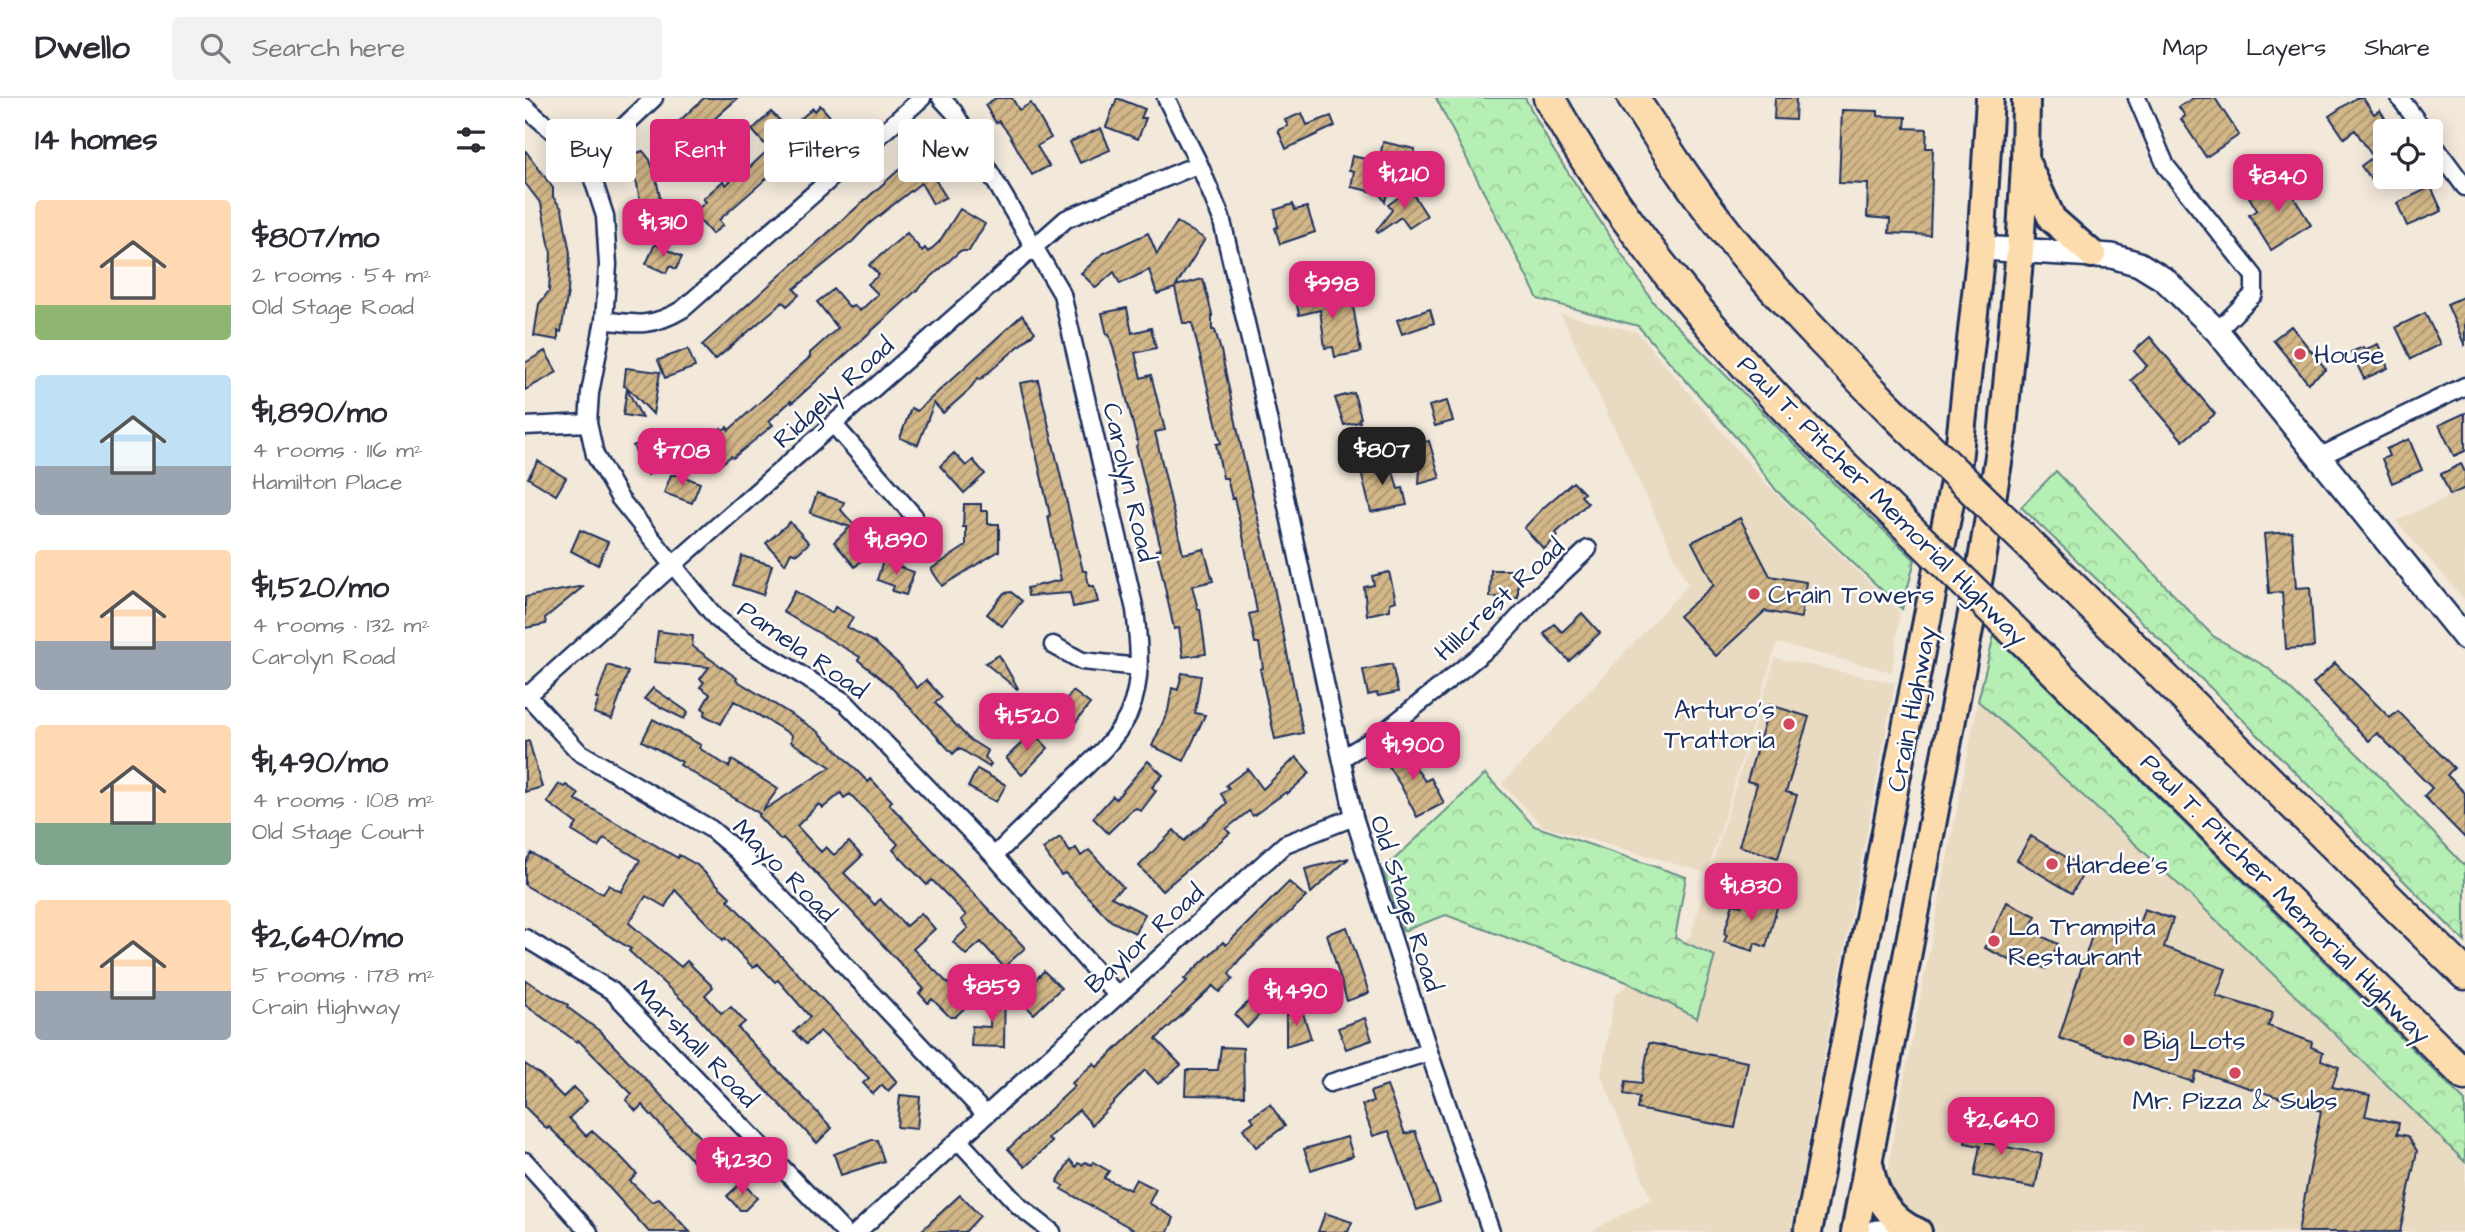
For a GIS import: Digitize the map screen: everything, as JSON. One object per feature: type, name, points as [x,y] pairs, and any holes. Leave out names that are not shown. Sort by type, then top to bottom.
[{"type":"highway","name":"Paul T. Pitcher Memorial Highway","points":[[1549,98],[1623,213],[1695,307],[1775,397],[2465,1075]]},
{"type":"highway","points":[[1633,98],[1683,175],[1745,255],[1825,344],[2465,974]]},
{"type":"main road","name":"Crain Highway","points":[[1808,1232],[1958,461],[1981,248],[1990,98]]},
{"type":"main road","name":"Crain Highway","points":[[1855,1232],[1981,566],[2002,438],[2020,250],[2026,98]]},
{"type":"main road","points":[[2025,164],[2032,172],[2052,219],[2092,254]]},
{"type":"main road","points":[[1869,1162],[1872,1182],[1881,1202],[1906,1227],[1918,1232]]},
{"type":"street","points":[[632,119],[654,98]]},
{"type":"street","points":[[604,320],[651,324],[683,309],[922,98]]},
{"type":"street","name":"Carolyn Road","points":[[941,98],[954,112],[1062,294],[1135,610],[1139,640],[1139,667],[1130,713],[1119,730],[1104,749],[994,856]]},
{"type":"street","name":"Old Stage Road","points":[[1166,98],[1199,164],[1221,218],[1263,395],[1354,817],[1429,1052],[1491,1232]]},
{"type":"street","points":[[2137,98],[2166,166],[2254,276],[2254,294],[2217,331]]},
{"type":"street","points":[[2400,98],[2415,119]]},
{"type":"street","points":[[525,107],[546,125]]},
{"type":"street","points":[[2443,157],[2465,187]]},
{"type":"street","name":"Ridgely Road","points":[[526,695],[1066,219],[1199,164]]},
{"type":"street","name":"Pamela Road","points":[[594,182],[605,216],[608,265],[604,320],[590,393],[589,424],[595,455],[613,488],[716,618],[748,642],[845,702],[994,856],[1117,995]]},
{"type":"street","points":[[1981,248],[2112,256],[2139,264],[2165,280],[2217,331],[2465,638]]},
{"type":"street","points":[[2319,457],[2465,386]]},
{"type":"street","points":[[525,426],[589,424]]},
{"type":"street","points":[[834,425],[914,516]]},
{"type":"street","name":"Hillcrest Road","points":[[1342,758],[1380,735],[1496,642],[1539,594],[1588,549]]},
{"type":"street","points":[[1052,645],[1082,661],[1139,667]]},
{"type":"street","name":"Mayo Road","points":[[526,695],[579,752],[711,829],[737,851],[985,1114]]},
{"type":"street","name":"Baylor Road","points":[[857,1232],[1285,844],[1354,817]]},
{"type":"street","name":"Marshall Road","points":[[525,938],[612,991],[844,1232]]},
{"type":"street","points":[[1330,1083],[1429,1052]]},
{"type":"street","points":[[958,1140],[1020,1207],[1052,1232]]},
{"type":"street","points":[[525,1161],[589,1232]]},
{"type":"street","points":[[1877,1232],[1883,1232]]},
{"type":"shaded area","points":[[1561,314],[1637,332],[1768,486],[1900,612],[1892,672],[1777,643],[1707,873],[1543,826],[1502,784],[1688,585]]},
{"type":"shaded area","points":[[2465,489],[2465,600],[2396,521]]},
{"type":"shaded area","points":[[1775,658],[1895,683],[1791,1232],[1590,1232],[1651,1199],[1601,1075],[1615,995],[1690,937]]},
{"type":"shaded area","points":[[1978,701],[2083,794],[2373,1070],[2465,1162],[2465,1232],[1936,1232],[1907,1215],[1887,1181],[1893,1137]]},
{"type":"green space","points":[[1436,98],[1525,98],[1552,148],[1654,303],[1815,465],[1915,560],[1902,609],[1776,490],[1741,443],[1638,326],[1538,299]]},
{"type":"green space","points":[[2056,471],[2213,636],[2268,668],[2366,762],[2465,866],[2465,942],[2217,694],[2021,507]]},
{"type":"green space","points":[[1994,635],[2465,1101],[2465,1162],[2225,928],[1978,701]]},
{"type":"green space","points":[[1485,774],[1534,826],[1686,877],[1675,938],[1715,956],[1697,1018],[1627,982],[1446,915],[1403,931],[1383,870]]},
{"type":"building","points":[[704,98],[738,98],[714,119],[682,119]]},
{"type":"building","points":[[996,98],[1012,98],[1019,110],[1031,103],[1051,138],[1037,146],[1049,166],[1032,175],[1009,134],[999,121],[996,123],[985,105]]},
{"type":"building","points":[[1117,98],[1145,109],[1141,118],[1146,118],[1138,139],[1106,127]]},
{"type":"building","points":[[1775,98],[1796,98],[1795,120],[1774,119]]},
{"type":"building","points":[[2193,98],[2215,98],[2239,135],[2206,157],[2181,119],[2185,116],[2179,107]]},
{"type":"building","points":[[2356,98],[2363,98],[2374,114],[2380,110],[2385,119],[2373,119],[2373,157],[2355,130],[2344,138],[2329,116]]},
{"type":"building","points":[[820,105],[832,119],[800,119],[813,108],[815,111]]},
{"type":"building","points":[[1842,110],[1878,111],[1878,116],[1906,117],[1905,128],[1927,129],[1926,148],[1933,148],[1930,235],[1889,233],[1890,219],[1867,217],[1868,184],[1839,183]]},
{"type":"building","points":[[771,112],[778,119],[764,119],[764,143],[752,130]]},
{"type":"building","points":[[1302,113],[1307,125],[1331,116],[1335,126],[1286,149],[1278,130],[1288,126],[1285,120]]},
{"type":"building","points":[[1101,128],[1110,150],[1080,163],[1070,142]]},
{"type":"building","points":[[1383,142],[1415,149],[1411,169],[1394,165],[1385,202],[1379,193],[1351,187],[1354,171],[1349,170],[1352,156],[1379,162]]},
{"type":"building","points":[[525,150],[553,188],[553,197],[562,209],[570,253],[568,292],[558,340],[534,336],[539,304],[549,291],[551,253],[541,204],[525,183]]},
{"type":"building","points":[[643,151],[650,160],[650,182],[657,182],[665,221],[644,226],[636,181],[636,153]]},
{"type":"building","points":[[764,154],[764,181],[719,220],[723,225],[712,234],[693,213],[706,202],[703,199],[722,182],[726,185],[729,182],[750,182],[750,167]]},
{"type":"building","points":[[2373,157],[2373,182],[2361,166]]},
{"type":"building","points":[[898,171],[898,182],[937,182],[946,197],[933,204],[921,183],[794,289],[799,295],[787,306],[783,302],[715,360],[702,345]]},
{"type":"building","points":[[2281,177],[2311,225],[2271,250],[2249,215],[2257,210],[2249,197]]},
{"type":"building","points":[[1410,189],[1427,216],[1409,228],[1401,217],[1378,233],[1376,231],[1392,210],[1388,205]]},
{"type":"building","points":[[2432,189],[2442,211],[2407,226],[2397,203]]},
{"type":"building","points":[[1293,204],[1295,210],[1307,207],[1315,232],[1280,244],[1275,228],[1278,227],[1275,210]]},
{"type":"building","points":[[960,209],[985,224],[969,251],[960,251],[769,421],[773,425],[733,458],[731,456],[720,465],[702,445],[721,428],[723,430],[727,427],[729,430],[838,328],[817,302],[834,289],[850,308],[854,305],[860,311],[878,294],[868,284],[879,275],[869,265],[907,233],[922,251],[925,248],[928,252],[939,242]]},
{"type":"building","points":[[1177,222],[1205,239],[1176,286],[1203,279],[1212,314],[1212,330],[1215,330],[1221,351],[1270,567],[1303,733],[1275,739],[1260,669],[1263,668],[1259,643],[1255,643],[1249,614],[1257,612],[1243,536],[1234,498],[1232,499],[1227,478],[1223,478],[1216,444],[1221,443],[1192,323],[1183,323],[1175,288],[1157,294],[1149,270],[1120,284],[1114,272],[1096,288],[1081,273],[1102,254],[1148,233],[1157,254]]},
{"type":"building","points":[[655,244],[682,257],[676,269],[670,266],[666,273],[646,264]]},
{"type":"building","points":[[1316,285],[1320,302],[1352,300],[1361,352],[1335,357],[1333,347],[1325,348],[1320,310],[1299,315],[1294,290]]},
{"type":"building","points":[[2465,296],[2465,346],[2447,304]]},
{"type":"building","points":[[1127,308],[1132,333],[1151,328],[1156,348],[1135,353],[1141,378],[1151,375],[1165,430],[1155,432],[1183,554],[1204,549],[1213,581],[1192,586],[1200,609],[1206,654],[1183,657],[1179,628],[1174,629],[1156,550],[1161,549],[1136,446],[1138,445],[1120,371],[1102,313]]},
{"type":"building","points":[[1430,309],[1434,323],[1402,334],[1397,320]]},
{"type":"building","points":[[2425,313],[2440,344],[2411,359],[2396,327]]},
{"type":"building","points":[[1022,315],[1035,332],[980,380],[978,378],[968,391],[943,413],[934,403],[918,445],[900,438],[911,408],[917,411]]},
{"type":"building","name":"House","points":[[2291,326],[2326,369],[2308,383],[2273,340]]},
{"type":"building","points":[[2150,337],[2215,414],[2183,441],[2131,380],[2147,366],[2134,351]]},
{"type":"building","points":[[2378,344],[2388,368],[2364,379],[2351,352]]},
{"type":"building","points":[[688,349],[695,367],[665,378],[658,360]]},
{"type":"building","points":[[545,351],[557,372],[525,390],[525,363]]},
{"type":"building","points":[[626,368],[660,372],[653,414],[624,386]]},
{"type":"building","points":[[1038,380],[1083,571],[1086,571],[1089,586],[1094,586],[1098,602],[1073,607],[1070,593],[1028,596],[1027,588],[1061,580],[1048,516],[1050,515],[1020,383]]},
{"type":"building","points":[[627,389],[642,418],[623,415]]},
{"type":"building","points":[[1354,393],[1360,422],[1344,425],[1335,398]]},
{"type":"building","points":[[1447,401],[1453,421],[1435,426],[1429,406]]},
{"type":"building","points":[[2465,413],[2465,451],[2454,456],[2439,425]]},
{"type":"building","points":[[651,437],[665,466],[648,475],[633,446]]},
{"type":"building","points":[[2409,439],[2422,470],[2392,483],[2382,459],[2389,456],[2386,449]]},
{"type":"building","points":[[1429,441],[1440,478],[1419,484],[1420,468],[1414,444]]},
{"type":"building","points":[[954,453],[966,466],[973,460],[985,474],[964,493],[940,466]]},
{"type":"building","points":[[1390,460],[1398,489],[1403,488],[1407,505],[1371,512],[1360,468]]},
{"type":"building","points":[[538,461],[566,478],[556,495],[528,478]]},
{"type":"building","points":[[2461,464],[2465,472],[2465,488],[2450,495],[2441,474]]},
{"type":"building","points":[[671,475],[680,475],[700,483],[692,503],[664,493]]},
{"type":"building","points":[[1573,482],[1584,493],[1581,496],[1588,503],[1556,533],[1558,536],[1544,549],[1524,528]]},
{"type":"building","points":[[817,493],[844,502],[841,510],[874,548],[855,567],[834,542],[850,527],[810,513]]},
{"type":"building","points":[[964,504],[981,504],[981,511],[988,511],[988,524],[999,524],[999,551],[942,586],[931,569],[966,546]]},
{"type":"building","name":"Crain Towers","points":[[1740,518],[1770,576],[1806,582],[1801,618],[1765,611],[1716,656],[1679,616],[1714,585],[1692,542]]},
{"type":"building","points":[[790,522],[809,543],[797,554],[791,552],[785,564],[766,543]]},
{"type":"building","points":[[580,530],[608,542],[598,565],[571,551]]},
{"type":"building","points":[[2292,532],[2296,588],[2310,587],[2314,647],[2286,649],[2282,592],[2269,593],[2264,534]]},
{"type":"building","points":[[742,556],[772,565],[763,595],[733,585]]},
{"type":"building","points":[[883,561],[914,572],[906,595],[892,591],[894,586],[877,580]]},
{"type":"building","points":[[1491,570],[1518,570],[1518,598],[1490,597]]},
{"type":"building","points":[[1389,572],[1396,601],[1390,603],[1390,610],[1367,615],[1364,587],[1374,585],[1372,576]]},
{"type":"building","points":[[584,586],[545,618],[546,624],[525,628],[525,597]]},
{"type":"building","points":[[795,591],[832,613],[835,607],[853,617],[847,627],[874,642],[901,666],[917,688],[926,680],[942,697],[935,703],[969,739],[988,751],[985,757],[991,764],[989,767],[959,748],[953,754],[890,686],[858,660],[860,657],[783,612]]},
{"type":"building","points":[[1011,592],[1022,601],[1002,626],[987,614],[1004,593]]},
{"type":"building","points":[[1582,613],[1600,633],[1569,661],[1544,634],[1554,624],[1562,632]]},
{"type":"building","points":[[658,631],[693,636],[692,646],[737,678],[736,680],[819,732],[868,782],[871,779],[892,801],[889,804],[1025,948],[1004,967],[981,942],[966,955],[953,942],[968,928],[961,920],[966,915],[932,880],[927,885],[893,850],[898,844],[850,794],[844,798],[841,793],[823,808],[819,804],[797,826],[821,852],[826,847],[834,855],[849,842],[862,856],[844,873],[875,905],[880,899],[906,926],[921,913],[935,929],[913,949],[969,1004],[955,1017],[950,1017],[932,999],[928,1003],[919,993],[924,989],[783,838],[781,840],[758,816],[760,814],[680,765],[682,762],[642,741],[653,719],[701,745],[699,748],[729,767],[732,760],[778,789],[762,811],[831,767],[791,742],[792,735],[734,701],[721,724],[704,715],[706,711],[702,708],[710,694],[700,687],[704,682],[700,679],[709,667],[654,662]]},
{"type":"building","points":[[999,655],[1018,688],[1017,689],[985,663]]},
{"type":"building","points":[[2335,663],[2390,718],[2398,711],[2454,768],[2447,775],[2465,793],[2465,838],[2424,796],[2432,788],[2377,733],[2369,741],[2313,684]]},
{"type":"building","points":[[1392,664],[1398,692],[1368,695],[1363,670]]},
{"type":"building","points":[[608,665],[628,672],[612,719],[594,713]]},
{"type":"building","points":[[1182,673],[1201,676],[1195,713],[1205,715],[1184,761],[1152,746],[1168,711],[1172,688],[1178,690]]},
{"type":"building","points":[[653,688],[688,712],[684,719],[644,699]]},
{"type":"building","points":[[1073,691],[1090,704],[1071,728],[1054,715]]},
{"type":"building","points":[[1770,705],[1809,717],[1786,792],[1797,795],[1778,858],[1739,846],[1757,784],[1747,781]]},
{"type":"building","points":[[1033,732],[1048,748],[1022,775],[1006,758]]},
{"type":"building","points":[[529,741],[542,787],[525,792],[525,742]]},
{"type":"building","points":[[1400,745],[1425,781],[1431,778],[1444,803],[1417,817],[1382,757]]},
{"type":"building","points":[[1296,757],[1310,773],[1287,794],[1286,792],[1253,816],[1249,811],[1226,829],[1230,833],[1162,891],[1139,866],[1174,830],[1184,841],[1227,803],[1221,794],[1229,788],[1226,785],[1248,769],[1263,789]]},
{"type":"building","points":[[1148,761],[1163,775],[1152,787],[1156,791],[1141,811],[1136,808],[1131,811],[1108,833],[1093,818],[1113,796],[1116,799]]},
{"type":"building","points":[[977,769],[1006,785],[996,802],[968,787]]},
{"type":"building","points":[[559,784],[564,787],[566,785],[579,794],[575,799],[678,858],[679,855],[697,865],[730,897],[728,900],[861,1040],[897,1082],[888,1091],[882,1085],[873,1094],[863,1083],[869,1078],[820,1031],[806,1044],[794,1032],[810,1017],[778,980],[775,982],[758,964],[753,968],[675,890],[665,907],[646,896],[629,923],[681,967],[687,961],[713,987],[705,995],[721,1013],[731,1007],[745,1022],[738,1028],[832,1128],[817,1143],[728,1051],[697,1014],[629,951],[631,949],[525,885],[525,863],[531,853],[603,894],[609,885],[621,892],[640,860],[604,838],[598,847],[572,831],[577,824],[547,802]]},
{"type":"building","name":"Hardee's","points":[[2031,836],[2086,869],[2072,893],[2017,860]]},
{"type":"building","points":[[1060,837],[1070,852],[1076,848],[1081,856],[1089,850],[1123,887],[1111,897],[1145,914],[1135,933],[1111,921],[1065,873],[1061,875],[1043,849]]},
{"type":"building","points":[[1349,858],[1311,893],[1305,869]]},
{"type":"building","points":[[1289,882],[1306,897],[1240,959],[1229,974],[1233,979],[1219,992],[1213,986],[1156,1039],[1181,1065],[1158,1084],[1145,1070],[1092,1125],[1079,1110],[1048,1138],[1052,1142],[1025,1167],[1008,1149],[1075,1086],[1072,1083],[1094,1063],[1097,1067],[1187,981],[1184,979],[1223,942],[1226,945]]},
{"type":"building","points":[[1744,894],[1778,904],[1766,947],[1755,943],[1753,951],[1724,942],[1733,904],[1741,906]]},
{"type":"building","points":[[2007,902],[2036,916],[2029,930],[2058,944],[2046,969],[2023,958],[2020,965],[1985,948]]},
{"type":"building","points":[[2144,909],[2173,919],[2164,947],[2226,969],[2216,996],[2273,1013],[2268,1026],[2312,1042],[2311,1047],[2323,1052],[2321,1060],[2339,1067],[2332,1087],[2370,1095],[2365,1116],[2399,1123],[2397,1134],[2408,1136],[2417,1151],[2400,1232],[2298,1232],[2321,1111],[2196,1071],[2193,1082],[2059,1038],[2097,920],[2136,933]]},
{"type":"building","points":[[1347,927],[1369,993],[1347,1001],[1327,934]]},
{"type":"building","points":[[1044,971],[1061,988],[1034,1014],[1018,998]]},
{"type":"building","points":[[525,980],[568,1005],[567,1007],[601,1032],[725,1163],[709,1179],[642,1105],[636,1111],[626,1100],[632,1094],[578,1040],[577,1042],[525,1005]]},
{"type":"building","points":[[1005,983],[1004,1047],[971,1046],[972,1026],[990,1027],[991,997]]},
{"type":"building","points":[[1248,1002],[1260,1014],[1247,1028],[1235,1015]]},
{"type":"building","points":[[1302,1010],[1311,1038],[1286,1046],[1286,1015]]},
{"type":"building","points":[[1365,1018],[1372,1040],[1346,1049],[1338,1028]]},
{"type":"building","points":[[1649,1043],[1748,1062],[1735,1128],[1637,1109],[1639,1097],[1624,1094],[1626,1081],[1642,1083]]},
{"type":"building","points":[[1221,1047],[1243,1048],[1244,1096],[1185,1095],[1186,1070],[1218,1070]]},
{"type":"building","points":[[525,1064],[541,1075],[563,1097],[574,1087],[587,1101],[569,1118],[586,1136],[592,1131],[621,1157],[637,1174],[630,1181],[652,1202],[659,1199],[690,1232],[649,1232],[594,1171],[525,1107]]},
{"type":"building","points":[[1387,1086],[1405,1134],[1415,1131],[1440,1202],[1417,1210],[1389,1131],[1373,1136],[1362,1105],[1373,1102],[1370,1092]]},
{"type":"building","points":[[900,1095],[920,1097],[917,1129],[897,1127]]},
{"type":"building","points":[[1270,1104],[1285,1126],[1256,1147],[1243,1129],[1254,1121],[1251,1117]]},
{"type":"building","points":[[1971,1111],[1991,1115],[1986,1143],[2042,1154],[2035,1188],[1974,1176],[1980,1146],[1965,1143]]},
{"type":"building","points":[[1347,1137],[1353,1156],[1311,1170],[1304,1149]]},
{"type":"building","points":[[877,1140],[884,1161],[841,1175],[834,1154]]},
{"type":"building","points":[[1070,1160],[1076,1167],[1078,1163],[1091,1165],[1093,1162],[1109,1171],[1104,1178],[1130,1190],[1136,1179],[1156,1189],[1149,1203],[1174,1218],[1168,1232],[1138,1232],[1061,1189],[1064,1186],[1057,1182]]},
{"type":"building","points":[[742,1182],[757,1198],[745,1210],[740,1210],[727,1196]]},
{"type":"building","points":[[960,1195],[980,1216],[965,1232],[920,1232]]},
{"type":"building","points":[[1325,1213],[1352,1222],[1348,1232],[1318,1232]]},
{"type":"place","name":"House","points":[[2300,354]]},
{"type":"place","name":"Crain Towers","points":[[1754,594]]},
{"type":"place","name":"Arturo’s Trattoria","points":[[1789,724]]},
{"type":"place","name":"Hardee's","points":[[2052,864]]},
{"type":"place","name":"La Trampita Restaurant","points":[[1994,941]]},
{"type":"place","name":"Big Lots","points":[[2129,1040]]},
{"type":"place","name":"Mr. Pizza & Subs","points":[[2235,1073]]}]
